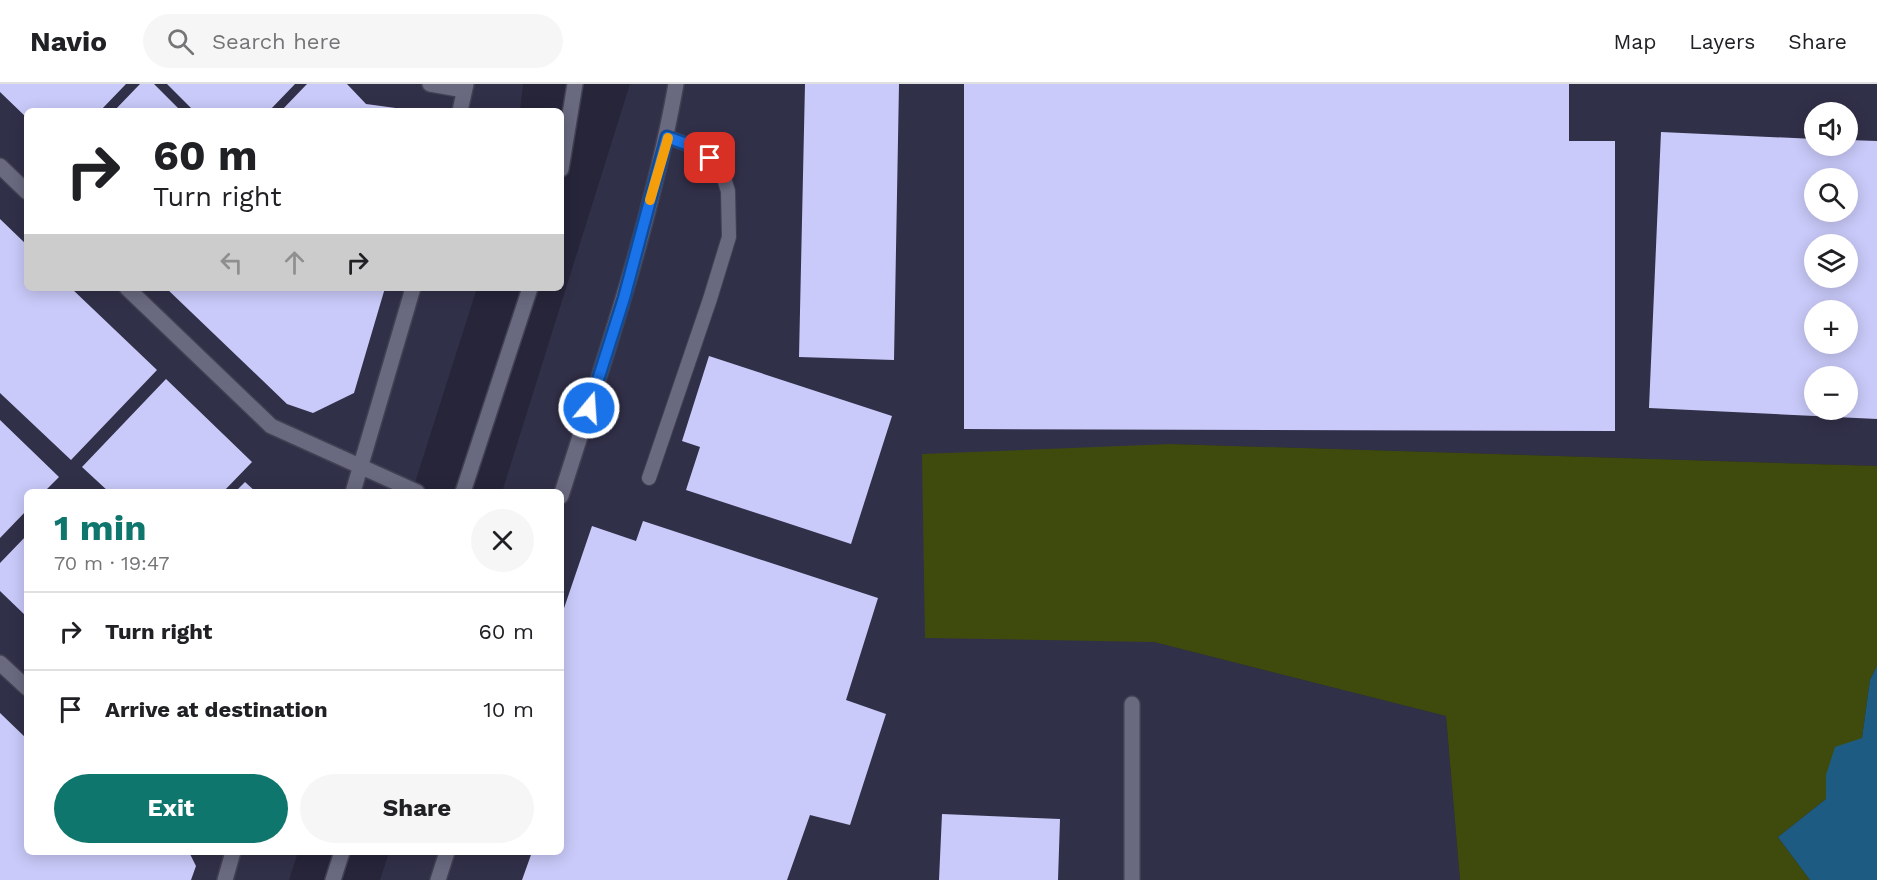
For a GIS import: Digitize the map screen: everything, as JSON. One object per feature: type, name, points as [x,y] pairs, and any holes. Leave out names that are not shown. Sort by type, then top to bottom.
[{"type":"street","points":[[430,84],[465,87],[461,108]]},
{"type":"street","points":[[564,151],[575,84]]},
{"type":"street","points":[[563,489],[624,298],[667,137],[676,84]]},
{"type":"street","points":[[0,166],[24,189]]},
{"type":"street","points":[[130,291],[271,426],[410,489]]},
{"type":"street","points":[[354,489],[412,291]]},
{"type":"street","points":[[464,489],[529,291]]},
{"type":"street","points":[[0,663],[24,685]]},
{"type":"street","points":[[1132,704],[1132,880]]},
{"type":"street","points":[[225,880],[232,855]]},
{"type":"street","points":[[333,880],[341,855]]},
{"type":"street","points":[[438,880],[446,855]]},
{"type":"lane","points":[[649,478],[711,299],[729,237],[728,191],[720,166],[700,149],[667,137]]},
{"type":"shaded area","points":[[0,84],[523,84],[520,108],[24,108],[24,291],[476,291],[413,489],[24,489],[24,855],[297,855],[289,880],[0,880]]},
{"type":"shaded area","points":[[630,84],[1877,84],[1877,466],[1170,444],[1154,642],[1446,716],[1460,880],[380,880],[388,855],[564,855],[564,489],[503,489]]},
{"type":"green space","points":[[1170,444],[1877,466],[1877,666],[1870,680],[1862,738],[1826,775],[1826,799],[1778,837],[1810,880],[1460,880],[1446,716],[1154,642],[925,638],[922,454]]},
{"type":"water","points":[[1877,666],[1877,880],[1810,880],[1778,837],[1826,799],[1826,775],[1835,747],[1862,738],[1870,680]]},
{"type":"building","points":[[0,84],[126,84],[103,108],[24,108],[24,115],[0,92]]},
{"type":"building","points":[[140,84],[154,84],[178,108],[117,108]]},
{"type":"building","points":[[167,84],[295,84],[272,108],[191,108]]},
{"type":"building","points":[[307,84],[347,84],[366,104],[396,108],[284,108]]},
{"type":"building","points":[[805,84],[899,84],[894,360],[799,357]]},
{"type":"building","points":[[964,84],[1569,84],[1569,141],[1615,141],[1615,431],[964,429]]},
{"type":"building","points":[[1661,132],[1804,138],[1804,156],[1858,156],[1858,140],[1877,141],[1877,419],[1858,418],[1858,366],[1804,366],[1804,415],[1649,408]]},
{"type":"building","points":[[0,219],[24,242],[24,291],[74,291],[157,370],[71,460],[0,393]]},
{"type":"building","points":[[169,291],[384,291],[354,393],[313,413],[287,404]]},
{"type":"building","points":[[709,356],[892,416],[851,544],[686,490],[700,447],[682,441]]},
{"type":"building","points":[[166,379],[252,462],[226,489],[106,489],[82,467]]},
{"type":"building","points":[[0,420],[59,477],[47,489],[24,489],[24,513],[0,538]]},
{"type":"building","points":[[245,482],[253,489],[238,489]]},
{"type":"building","points":[[643,521],[878,598],[846,700],[886,714],[850,825],[810,815],[787,880],[522,880],[531,855],[564,855],[564,608],[592,526],[636,541]]},
{"type":"building","points":[[24,538],[24,614],[0,591],[0,563]]},
{"type":"building","points":[[0,713],[24,736],[24,855],[190,855],[196,866],[191,880],[0,880]]},
{"type":"building","points":[[942,814],[1060,819],[1058,880],[939,880]]},
{"type":"slow traffic","points":[[650,200],[668,138]]},
{"type":"route","points":[[589,408],[624,298],[667,137],[700,149],[710,158]]}]
